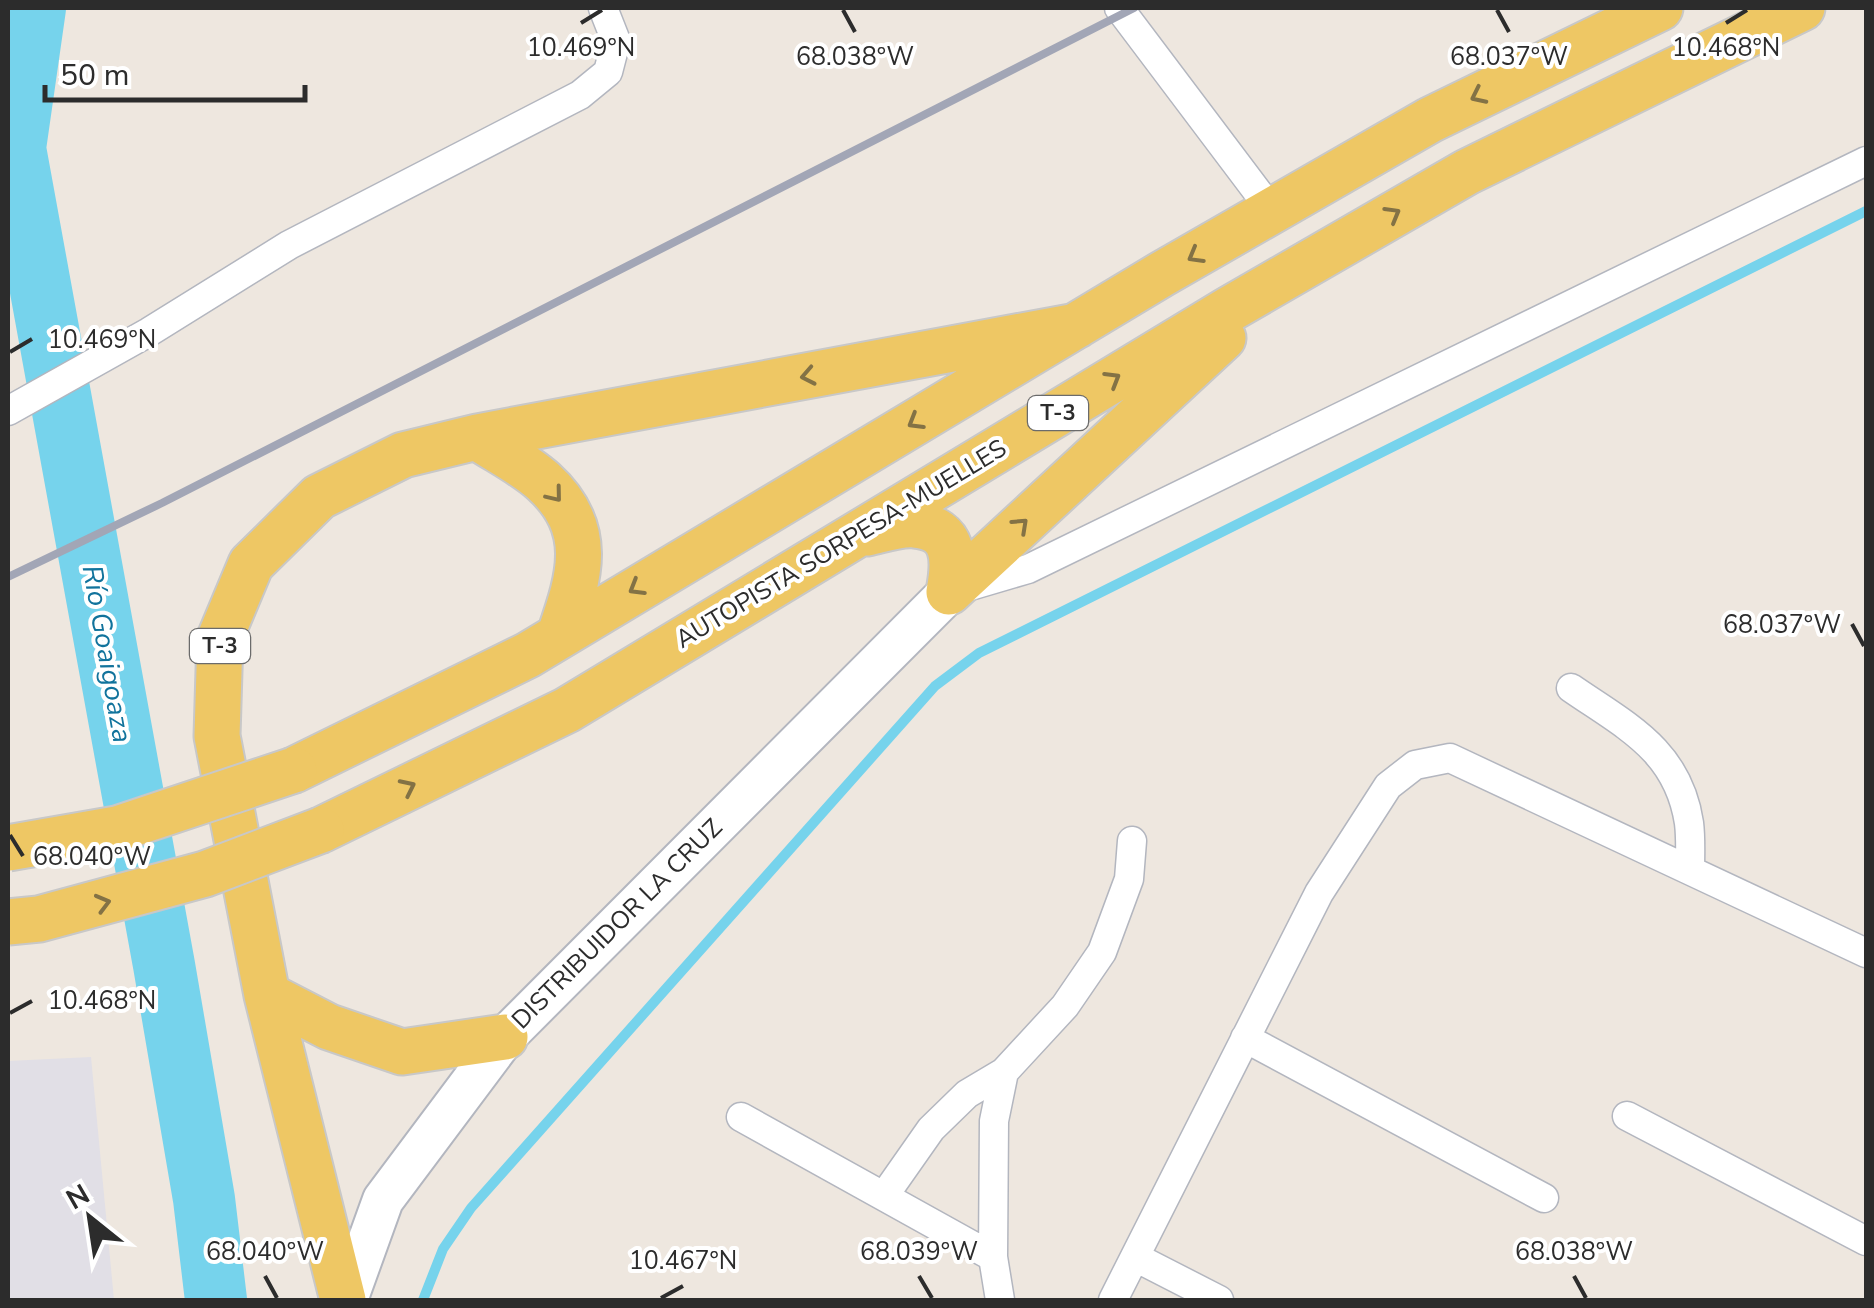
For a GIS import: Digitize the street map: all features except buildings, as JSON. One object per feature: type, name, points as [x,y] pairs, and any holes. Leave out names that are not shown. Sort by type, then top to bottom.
[{"type":"main road","name":"T-3","points":[[8,848],[118,829],[294,770],[528,655],[1076,326],[1430,120],[1660,8]]},
{"type":"main road","name":"AUTOPISTA SORPESA-MUELLES","points":[[8,922],[39,920],[188,879],[321,830],[567,710],[1467,172],[1802,8]]},
{"type":"main road","points":[[949,592],[1184,372],[1308,264]]},
{"type":"main road","points":[[477,438],[1076,326]]},
{"type":"main road","name":"T-3","points":[[345,1300],[267,995],[217,736],[220,638],[251,564],[319,497],[404,455],[477,438]]},
{"type":"main road","points":[[477,438],[543,481],[572,516],[580,551],[574,594],[560,634]]},
{"type":"main road","points":[[855,535],[914,524],[941,534],[952,552],[949,592]]},
{"type":"main road","name":"DISTRIBUIDOR LA CRUZ","points":[[345,1300],[383,1200],[505,1037],[949,592]]},
{"type":"main road","points":[[267,995],[329,1026],[402,1052],[505,1037]]},
{"type":"street","points":[[8,411],[149,332],[289,245],[580,95],[608,72],[612,57],[616,41],[603,8]]},
{"type":"street","points":[[1119,8],[1272,211]]},
{"type":"street","points":[[949,592],[1028,569],[1866,161]]},
{"type":"street","points":[[1571,688],[1649,742],[1671,771],[1684,799],[1690,827],[1690,870]]},
{"type":"street","points":[[1113,1300],[1319,893],[1388,786],[1415,765],[1450,758],[1866,953]]},
{"type":"street","points":[[884,1196],[931,1128],[966,1094],[1004,1072],[1065,1006],[1102,952],[1129,879],[1132,841]]},
{"type":"street","points":[[1245,1038],[1544,1198]]},
{"type":"street","points":[[1000,1300],[993,1257],[994,1121],[1004,1072]]},
{"type":"street","points":[[1626,1116],[1866,1241]]},
{"type":"street","points":[[741,1117],[993,1257]]},
{"type":"street","points":[[1135,1258],[1219,1300]]},
{"type":"shaded area","points":[[91,1057],[114,1300],[8,1300],[8,1061]]},
{"type":"waterway","name":"Río Goaigoaza","points":[[35,8],[15,148],[164,965],[204,1199],[216,1300]]},
{"type":"waterway","points":[[423,1300],[443,1249],[471,1208],[935,686],[979,653],[1866,211]]},
{"type":"railway","points":[[8,577],[162,503],[1134,8]]}]
